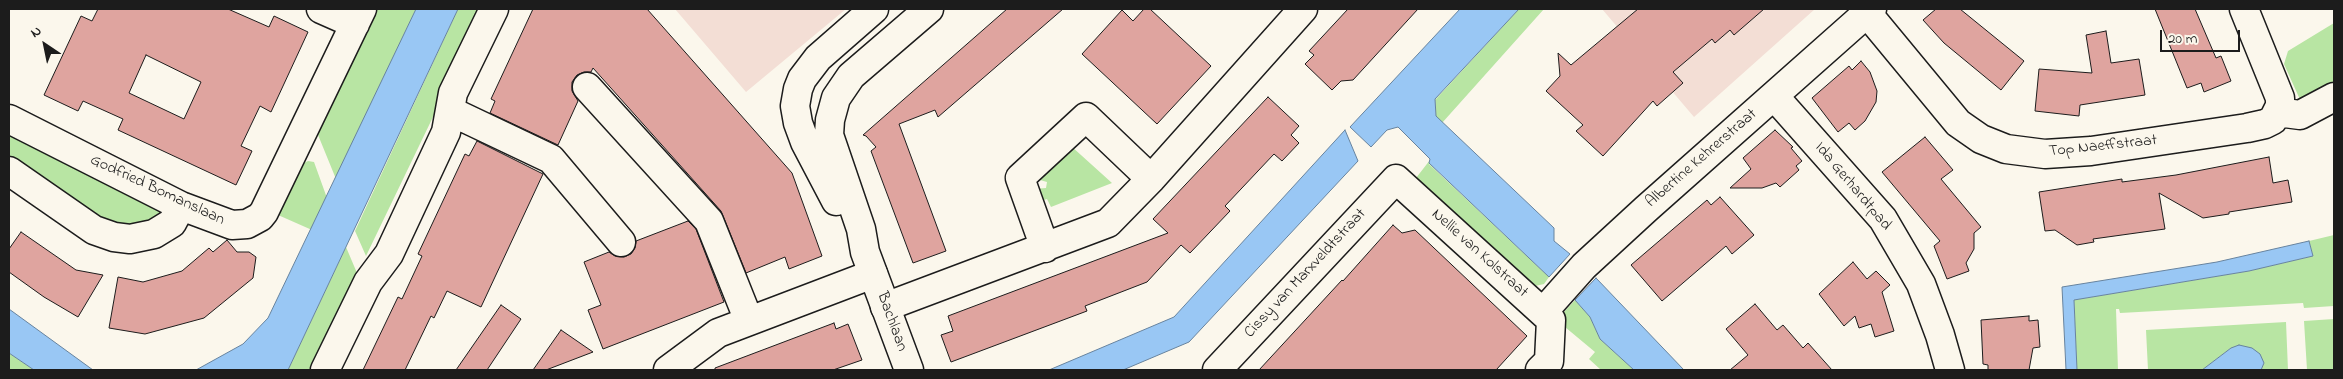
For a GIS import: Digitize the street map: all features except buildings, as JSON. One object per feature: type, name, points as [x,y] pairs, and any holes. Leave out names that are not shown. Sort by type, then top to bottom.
[{"type":"street","points":[[321,9],[359,16]]},
{"type":"street","points":[[325,370],[368,282],[390,254],[446,132],[453,93],[494,9]]},
{"type":"street","points":[[869,263],[805,142],[798,123],[795,106],[802,79],[818,58],[874,9]]},
{"type":"street","points":[[869,263],[861,229],[829,135],[832,109],[836,98],[851,76],[929,9]]},
{"type":"street","points":[[885,307],[1046,248],[1108,223],[1151,179],[1303,9]]},
{"type":"street","points":[[2244,9],[2275,82],[2280,98],[2277,112],[2300,115],[2334,97]]},
{"type":"street","name":"Top Naeffstraat","points":[[1869,11],[1958,123],[1981,139],[2006,149],[2045,154],[2091,151],[2265,124],[2273,120],[2277,112]]},
{"type":"street","name":"Albertine Kehrerstraat","points":[[1548,323],[1563,290],[1584,266],[1869,11]]},
{"type":"street","name":"Godfried Bomanslaan","points":[[9,119],[181,206],[232,225],[247,224],[260,217],[300,141],[359,16]]},
{"type":"street","points":[[587,87],[709,220],[749,321]]},
{"type":"street","name":"Ida Gerhardtpad","points":[[1774,96],[1883,219],[1921,284],[1940,335],[1950,370]]},
{"type":"street","points":[[450,111],[551,159],[621,242]]},
{"type":"street","points":[[1046,248],[1020,178],[1086,117],[1151,179]]},
{"type":"street","points":[[9,171],[94,230],[114,237],[130,239],[154,234],[172,223],[181,206]]},
{"type":"street","name":"Nellie van Kolstraat","points":[[1396,178],[1548,323]]},
{"type":"street","name":"Cissy van Marxveldtstraat","points":[[1217,370],[1396,178]]},
{"type":"street","points":[[668,370],[718,333],[749,321],[869,263]]},
{"type":"street","name":"Bachlaan","points":[[869,263],[908,370]]},
{"type":"street","points":[[1540,370],[1549,360],[1548,323]]},
{"type":"shaded area","points":[[675,9],[846,9],[746,92]]},
{"type":"shaded area","points":[[1602,9],[1815,9],[1694,117]]},
{"type":"green space","points":[[373,9],[416,9],[336,179],[316,130]]},
{"type":"green space","points":[[458,9],[485,9],[366,256],[355,231]]},
{"type":"green space","points":[[1519,9],[1544,9],[1442,123],[1436,116],[1435,100]]},
{"type":"green space","points":[[2334,23],[2334,91],[2302,104],[2284,64],[2288,51]]},
{"type":"green space","points":[[9,130],[168,211],[164,224],[112,231],[9,161]]},
{"type":"green space","points":[[1071,146],[1112,183],[1051,207],[1047,199],[1038,202],[1033,189],[1046,188],[1047,182],[1037,177]]},
{"type":"green space","points":[[1430,160],[1429,164],[1549,277],[1544,284],[1535,286],[1416,178]]},
{"type":"green space","points":[[308,161],[314,162],[327,198],[312,230],[278,215],[304,163]]},
{"type":"green space","points":[[2334,235],[2334,306],[2304,308],[2303,303],[2120,313],[2119,309],[2116,309],[2118,370],[2077,370],[2074,300],[2249,271],[2313,256],[2309,241]]},
{"type":"green space","points":[[346,247],[357,273],[356,281],[315,370],[288,370]]},
{"type":"green space","points":[[1575,300],[1590,317],[1600,339],[1634,370],[1601,370],[1589,359],[1595,352],[1565,327],[1563,313]]},
{"type":"green space","points":[[2334,319],[2334,370],[2307,370],[2304,321]]},
{"type":"green space","points":[[2286,322],[2288,370],[2261,370],[2264,363],[2231,348],[2202,370],[2148,370],[2146,330]]},
{"type":"green space","points":[[9,353],[34,370],[9,370]]},
{"type":"water","points":[[416,9],[458,9],[288,370],[196,370],[243,344],[268,318]]},
{"type":"water","points":[[1460,9],[1519,9],[1435,99],[1436,116],[1554,228],[1554,241],[1570,254],[1549,277],[1429,163],[1430,159],[1398,127],[1387,130],[1371,147],[1350,127]]},
{"type":"water","points":[[1345,130],[1358,161],[1189,342],[1123,370],[1049,370],[1174,317]]},
{"type":"water","points":[[2309,241],[2313,256],[2249,271],[2074,300],[2077,370],[2066,370],[2062,287],[2217,262]]},
{"type":"water","points":[[1596,278],[1684,370],[1634,370],[1600,339],[1590,317],[1575,300]]},
{"type":"water","points":[[9,309],[93,370],[34,370],[9,353]]},
{"type":"water","points":[[2239,345],[2252,348],[2260,354],[2264,363],[2261,370],[2202,370],[2231,348]]}]
